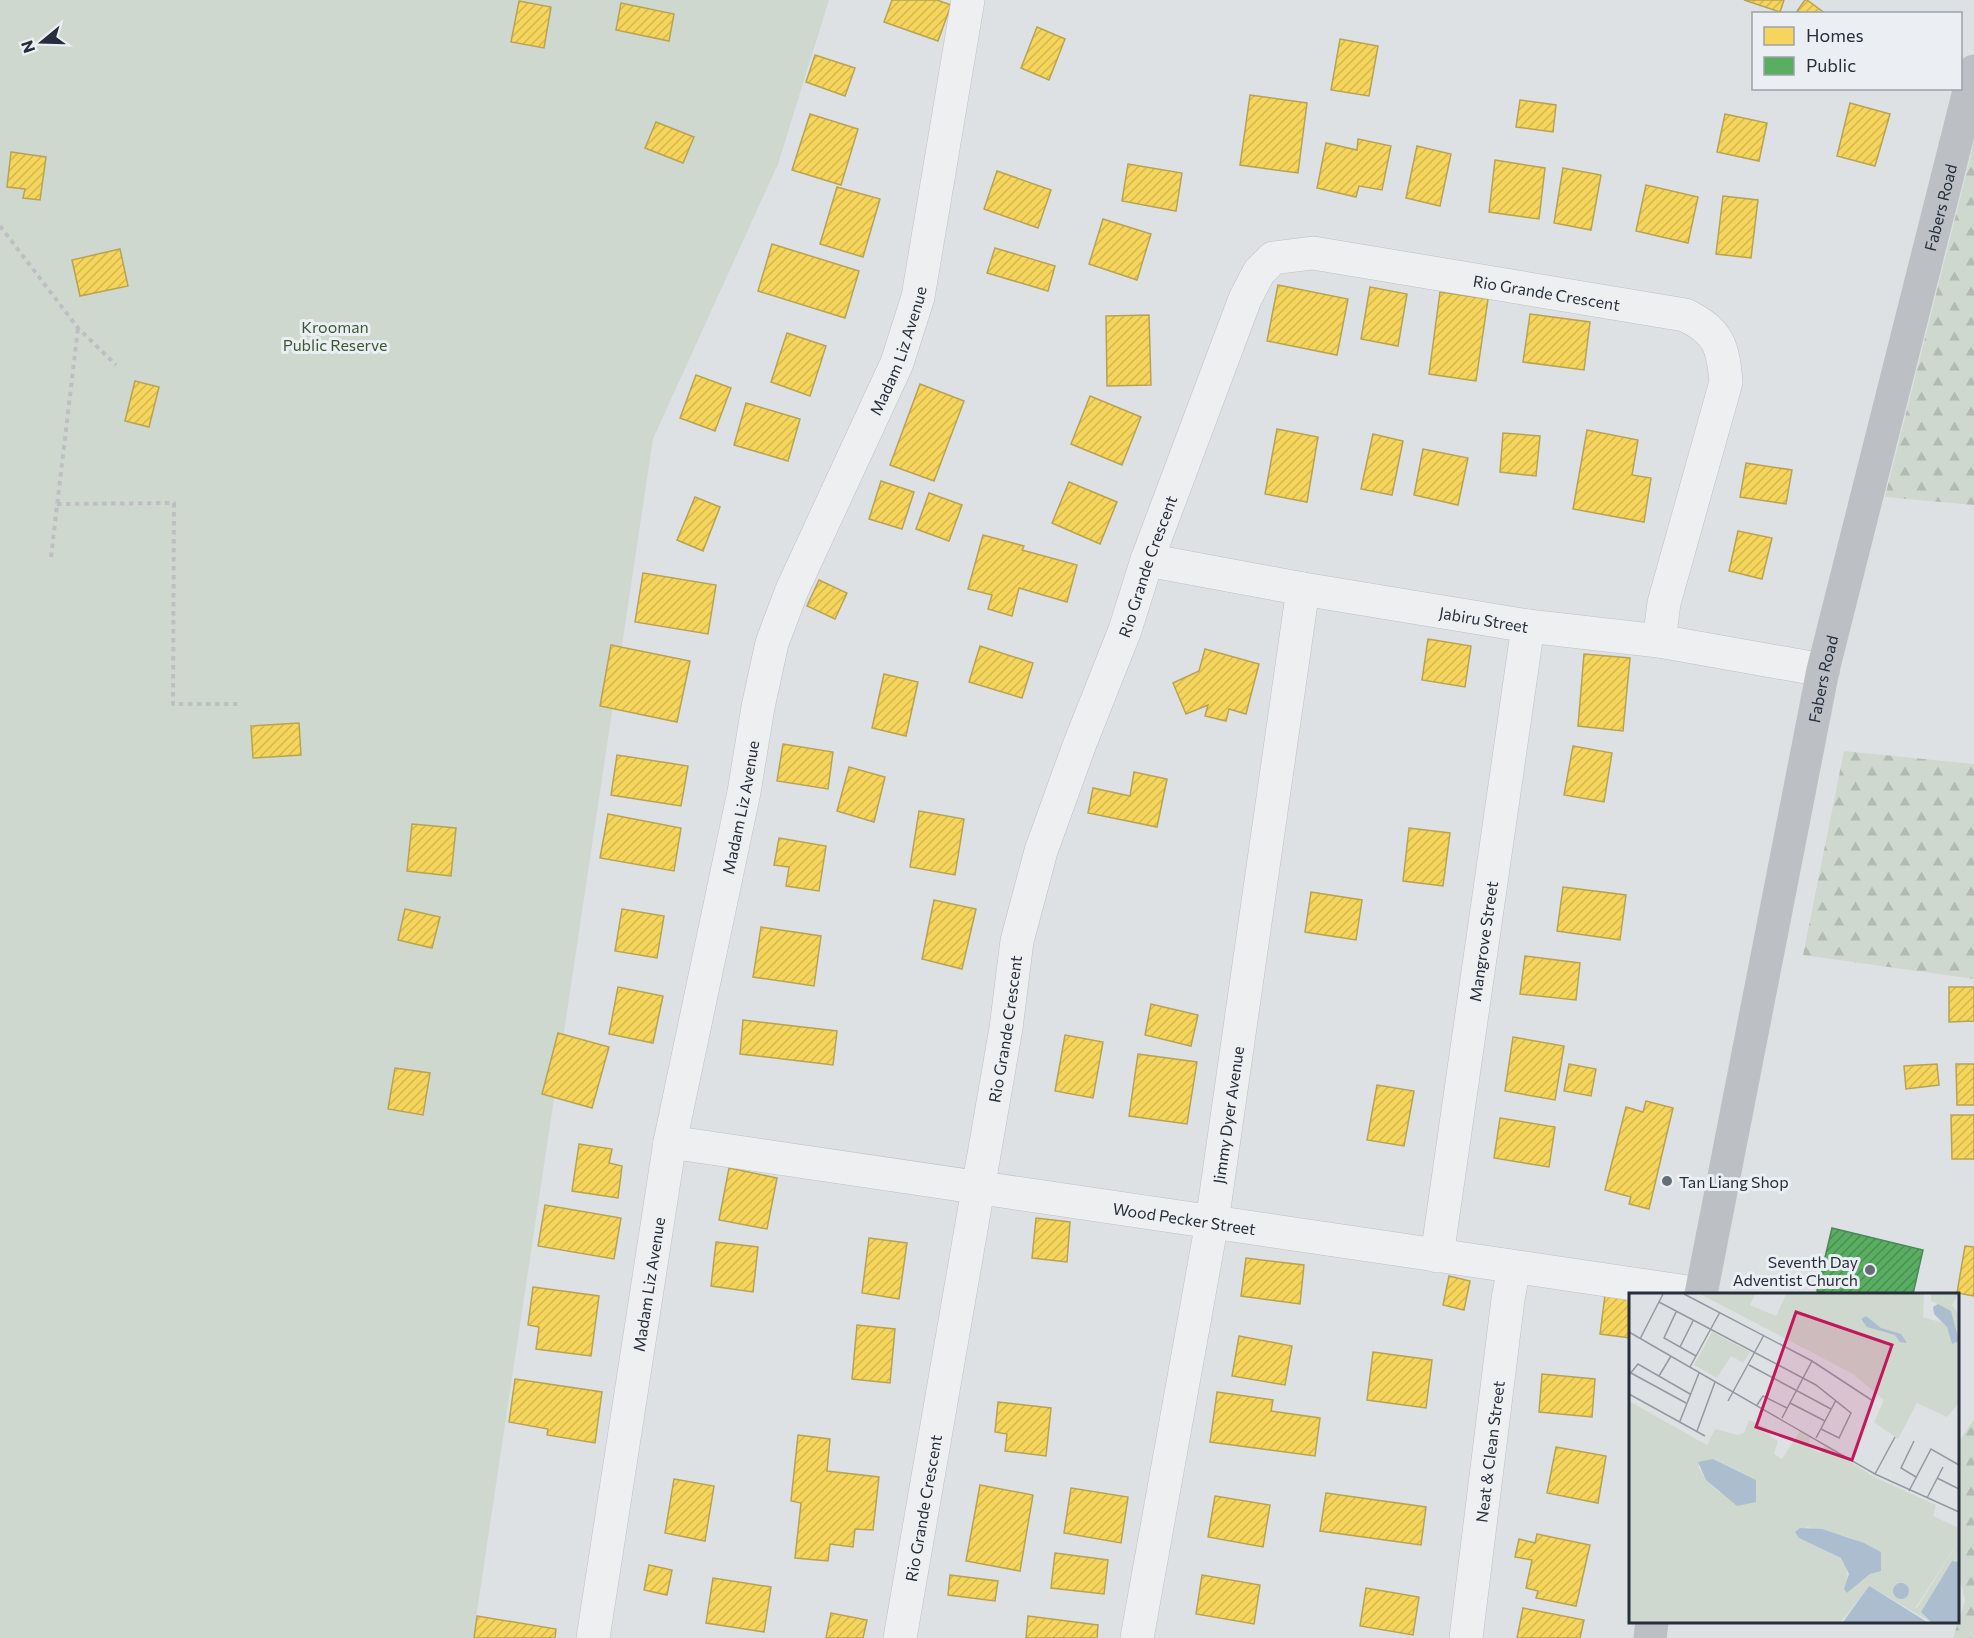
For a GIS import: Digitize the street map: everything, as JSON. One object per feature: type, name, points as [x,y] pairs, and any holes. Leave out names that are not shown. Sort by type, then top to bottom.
[{"type":"main road","name":"Fabers Road","points":[[1701,1293],[1823,670],[1974,71]]},
{"type":"main road","points":[[1650,1638],[1652,1623]]},
{"type":"street","name":"Madam Liz Avenue","points":[[592,1638],[670,1143],[744,792],[758,707],[772,643],[792,590],[897,363],[918,297],[968,0]]},
{"type":"street","name":"Rio Grande Crescent","points":[[900,1638],[1006,1028],[1017,941],[1035,874],[1079,746],[1125,630],[1147,560],[1245,298],[1259,272],[1273,258],[1313,253],[1685,315],[1702,323],[1717,338],[1724,358],[1726,382],[1664,603],[1659,640]]},
{"type":"street","name":"Jabiru Street","points":[[1147,560],[1528,626],[1659,640],[1823,670]]},
{"type":"street","name":"Jimmy Dyer Avenue","points":[[1137,1638],[1212,1222],[1304,589]]},
{"type":"street","name":"Mangrove Street","points":[[1437,1256],[1528,626]]},
{"type":"street","name":"Wood Pecker Street","points":[[670,1143],[1694,1293]]},
{"type":"street","name":"Neat & Clean Street","points":[[1466,1638],[1508,1299],[1514,1267]]},
{"type":"path","points":[[0,226],[78,328],[116,365]]},
{"type":"path","points":[[51,557],[78,328]]},
{"type":"path","points":[[57,504],[174,503],[173,704],[242,704]]},
{"type":"green space","name":"Krooman Public Reserve","points":[[0,0],[829,0],[778,164],[653,439],[473,1638],[0,1638]]},
{"type":"green space","points":[[1974,143],[1974,505],[1885,497]]},
{"type":"green space","points":[[1844,751],[1974,764],[1974,979],[1803,955]]},
{"type":"green space","points":[[1974,1419],[1974,1638],[1953,1638],[1965,1601],[1959,1574],[1959,1442]]},
{"type":"building: Homes","points":[[892,0],[937,0],[951,5],[938,41],[884,22]]},
{"type":"building: Homes","points":[[1744,0],[1784,0],[1780,12]]},
{"type":"building: Homes","points":[[1807,0],[1823,12],[1796,12]]},
{"type":"building: Homes","points":[[519,1],[551,7],[544,48],[511,42]]},
{"type":"building: Homes","points":[[621,3],[674,14],[669,41],[616,30]]},
{"type":"building: Homes","points":[[1037,27],[1065,39],[1049,80],[1021,68]]},
{"type":"building: Homes","points":[[1340,39],[1378,46],[1369,96],[1331,90]]},
{"type":"building: Homes","points":[[815,55],[855,68],[845,96],[806,82]]},
{"type":"building: Homes","points":[[1250,95],[1307,103],[1298,173],[1240,165]]},
{"type":"building: Homes","points":[[1520,100],[1556,105],[1553,132],[1516,127]]},
{"type":"building: Homes","points":[[1850,103],[1890,114],[1875,166],[1837,156]]},
{"type":"building: Homes","points":[[810,114],[858,129],[841,185],[792,170]]},
{"type":"building: Homes","points":[[1725,114],[1767,123],[1759,161],[1717,152]]},
{"type":"building: Homes","points":[[656,122],[694,137],[683,163],[645,148]]},
{"type":"building: Homes","points":[[1358,139],[1391,146],[1382,190],[1359,186],[1356,197],[1317,188],[1326,143],[1357,150]]},
{"type":"building: Homes","points":[[1417,146],[1451,154],[1440,206],[1406,198]]},
{"type":"building: Homes","points":[[11,152],[46,157],[40,200],[23,198],[25,189],[7,187]]},
{"type":"building: Homes","points":[[1495,160],[1545,168],[1539,219],[1489,212]]},
{"type":"building: Homes","points":[[1128,164],[1182,173],[1176,211],[1122,201]]},
{"type":"building: Homes","points":[[1563,168],[1601,175],[1591,230],[1554,223]]},
{"type":"building: Homes","points":[[997,171],[1051,190],[1038,228],[984,209]]},
{"type":"building: Homes","points":[[1646,185],[1698,197],[1688,243],[1636,231]]},
{"type":"building: Homes","points":[[837,187],[880,199],[863,257],[820,244]]},
{"type":"building: Homes","points":[[1723,196],[1758,200],[1751,258],[1716,254]]},
{"type":"building: Homes","points":[[1103,219],[1151,234],[1137,280],[1089,264]]},
{"type":"building: Homes","points":[[772,244],[859,271],[845,318],[758,291]]},
{"type":"building: Homes","points":[[995,248],[1055,266],[1048,291],[987,273]]},
{"type":"building: Homes","points":[[120,249],[128,286],[80,296],[72,260]]},
{"type":"building: Homes","points":[[1278,285],[1348,299],[1337,355],[1267,341]]},
{"type":"building: Homes","points":[[1370,287],[1407,294],[1398,346],[1361,339]]},
{"type":"building: Homes","points":[[1440,292],[1488,299],[1476,381],[1429,374]]},
{"type":"building: Homes","points":[[1530,314],[1590,322],[1584,370],[1523,362]]},
{"type":"building: Homes","points":[[1149,315],[1151,385],[1107,386],[1106,316]]},
{"type":"building: Homes","points":[[787,333],[826,346],[810,396],[771,382]]},
{"type":"building: Homes","points":[[696,375],[731,388],[715,431],[680,418]]},
{"type":"building: Homes","points":[[135,381],[159,387],[149,427],[125,421]]},
{"type":"building: Homes","points":[[920,384],[964,401],[934,481],[890,465]]},
{"type":"building: Homes","points":[[1090,396],[1141,417],[1122,465],[1071,444]]},
{"type":"building: Homes","points":[[746,403],[800,419],[788,461],[734,445]]},
{"type":"building: Homes","points":[[1277,429],[1318,437],[1307,502],[1265,494]]},
{"type":"building: Homes","points":[[1587,430],[1638,440],[1632,475],[1651,478],[1644,522],[1573,509]]},
{"type":"building: Homes","points":[[1503,433],[1540,436],[1536,476],[1500,472]]},
{"type":"building: Homes","points":[[1373,434],[1403,441],[1392,495],[1361,489]]},
{"type":"building: Homes","points":[[1423,449],[1468,458],[1458,505],[1414,495]]},
{"type":"building: Homes","points":[[1746,463],[1792,470],[1786,504],[1740,497]]},
{"type":"building: Homes","points":[[881,481],[914,492],[902,529],[869,519]]},
{"type":"building: Homes","points":[[1069,482],[1117,502],[1100,544],[1052,523]]},
{"type":"building: Homes","points":[[929,493],[962,505],[949,541],[916,529]]},
{"type":"building: Homes","points":[[695,497],[720,507],[703,551],[677,540]]},
{"type":"building: Homes","points":[[1738,531],[1772,538],[1762,579],[1729,571]]},
{"type":"building: Homes","points":[[983,535],[1024,546],[1022,550],[1077,565],[1067,602],[1019,588],[1012,616],[988,609],[992,595],[968,589]]},
{"type":"building: Homes","points":[[643,573],[716,585],[708,634],[635,622]]},
{"type":"building: Homes","points":[[819,580],[847,593],[835,619],[807,606]]},
{"type":"building: Homes","points":[[1428,639],[1471,646],[1465,687],[1422,680]]},
{"type":"building: Homes","points":[[611,645],[690,661],[677,722],[600,706]]},
{"type":"building: Homes","points":[[980,646],[1033,663],[1022,698],[969,682]]},
{"type":"building: Homes","points":[[1205,649],[1259,664],[1246,714],[1229,709],[1226,721],[1205,716],[1208,705],[1186,714],[1173,683],[1199,671]]},
{"type":"building: Homes","points":[[1584,654],[1630,658],[1623,731],[1578,726]]},
{"type":"building: Homes","points":[[884,674],[918,682],[906,736],[872,728]]},
{"type":"building: Homes","points":[[299,723],[301,755],[253,758],[251,726]]},
{"type":"building: Homes","points":[[783,744],[833,752],[828,789],[777,781]]},
{"type":"building: Homes","points":[[1573,746],[1612,753],[1604,802],[1564,795]]},
{"type":"building: Homes","points":[[617,755],[688,766],[681,806],[611,795]]},
{"type":"building: Homes","points":[[849,767],[885,777],[874,822],[837,811]]},
{"type":"building: Homes","points":[[1134,772],[1167,779],[1157,827],[1088,813],[1093,788],[1130,796]]},
{"type":"building: Homes","points":[[919,811],[964,819],[955,875],[910,867]]},
{"type":"building: Homes","points":[[608,814],[681,828],[674,871],[600,858]]},
{"type":"building: Homes","points":[[412,824],[456,828],[451,876],[407,871]]},
{"type":"building: Homes","points":[[1409,828],[1450,833],[1443,886],[1403,881]]},
{"type":"building: Homes","points":[[779,838],[826,846],[819,891],[786,886],[789,867],[774,865]]},
{"type":"building: Homes","points":[[1563,887],[1626,895],[1620,940],[1557,931]]},
{"type":"building: Homes","points":[[1311,892],[1362,900],[1356,940],[1305,932]]},
{"type":"building: Homes","points":[[934,900],[976,909],[962,969],[922,959]]},
{"type":"building: Homes","points":[[405,909],[440,917],[432,948],[398,940]]},
{"type":"building: Homes","points":[[622,909],[664,916],[657,958],[615,951]]},
{"type":"building: Homes","points":[[761,927],[821,936],[814,986],[753,977]]},
{"type":"building: Homes","points":[[1525,956],[1580,963],[1576,1000],[1520,994]]},
{"type":"building: Homes","points":[[618,987],[663,996],[653,1043],[609,1034]]},
{"type":"building: Homes","points":[[1949,987],[1974,987],[1974,1021],[1949,1022]]},
{"type":"building: Homes","points":[[1151,1004],[1198,1015],[1191,1046],[1145,1035]]},
{"type":"building: Homes","points":[[743,1020],[837,1031],[833,1065],[740,1054]]},
{"type":"building: Homes","points":[[558,1033],[609,1047],[592,1108],[542,1094]]},
{"type":"building: Homes","points":[[1065,1035],[1103,1042],[1093,1098],[1055,1091]]},
{"type":"building: Homes","points":[[1513,1037],[1564,1046],[1555,1100],[1505,1091]]},
{"type":"building: Homes","points":[[1138,1054],[1197,1062],[1187,1124],[1129,1116]]},
{"type":"building: Homes","points":[[1569,1064],[1596,1069],[1591,1096],[1564,1091]]},
{"type":"building: Homes","points":[[1937,1064],[1939,1085],[1906,1089],[1904,1066]]},
{"type":"building: Homes","points":[[1956,1064],[1974,1064],[1974,1105],[1957,1105]]},
{"type":"building: Homes","points":[[395,1068],[430,1073],[423,1115],[388,1109]]},
{"type":"building: Homes","points":[[1377,1085],[1414,1091],[1404,1146],[1367,1140]]},
{"type":"building: Homes","points":[[1646,1101],[1673,1108],[1649,1209],[1629,1204],[1631,1197],[1605,1190],[1626,1107],[1643,1112]]},
{"type":"building: Homes","points":[[1951,1115],[1974,1115],[1974,1159],[1952,1159]]},
{"type":"building: Homes","points":[[1500,1118],[1555,1127],[1549,1167],[1494,1158]]},
{"type":"building: Homes","points":[[579,1144],[612,1149],[609,1163],[622,1166],[618,1198],[572,1191]]},
{"type":"building: Homes","points":[[729,1168],[777,1178],[767,1229],[719,1220]]},
{"type":"building: Homes","points":[[545,1205],[621,1218],[614,1259],[538,1246]]},
{"type":"building: Homes","points":[[1036,1218],[1070,1222],[1067,1262],[1032,1258]]},
{"type":"building: Homes","points":[[869,1238],[907,1243],[899,1299],[862,1293]]},
{"type":"building: Homes","points":[[716,1242],[758,1247],[753,1292],[711,1286]]},
{"type":"building: Homes","points":[[1965,1246],[1974,1247],[1974,1296],[1957,1293]]},
{"type":"building: Homes","points":[[1246,1258],[1304,1265],[1300,1304],[1241,1296]]},
{"type":"building: Homes","points":[[1449,1276],[1470,1281],[1464,1310],[1443,1305]]},
{"type":"building: Homes","points":[[533,1287],[599,1296],[591,1356],[536,1349],[539,1327],[528,1325]]},
{"type":"building: Homes","points":[[1605,1295],[1629,1298],[1629,1338],[1600,1334]]},
{"type":"building: Homes","points":[[857,1325],[895,1329],[890,1383],[852,1379]]},
{"type":"building: Homes","points":[[1239,1336],[1292,1346],[1285,1385],[1232,1376]]},
{"type":"building: Homes","points":[[1373,1352],[1432,1360],[1426,1408],[1367,1400]]},
{"type":"building: Homes","points":[[1542,1374],[1595,1379],[1592,1417],[1539,1412]]},
{"type":"building: Homes","points":[[515,1379],[602,1392],[595,1443],[547,1435],[548,1429],[509,1422]]},
{"type":"building: Homes","points":[[1217,1392],[1273,1400],[1271,1411],[1320,1418],[1315,1456],[1210,1442]]},
{"type":"building: Homes","points":[[998,1402],[1051,1408],[1046,1456],[1005,1451],[1007,1434],[995,1432]]},
{"type":"building: Homes","points":[[798,1435],[830,1439],[827,1471],[879,1477],[873,1530],[855,1529],[853,1547],[830,1544],[828,1561],[795,1558],[801,1503],[791,1501]]},
{"type":"building: Homes","points":[[1556,1447],[1606,1456],[1598,1503],[1547,1493]]},
{"type":"building: Homes","points":[[674,1479],[714,1486],[705,1541],[665,1533]]},
{"type":"building: Homes","points":[[980,1485],[1033,1495],[1020,1571],[966,1561]]},
{"type":"building: Homes","points":[[1071,1488],[1128,1497],[1121,1543],[1064,1533]]},
{"type":"building: Homes","points":[[1326,1493],[1426,1507],[1421,1545],[1320,1531]]},
{"type":"building: Homes","points":[[1215,1496],[1270,1505],[1263,1547],[1208,1537]]},
{"type":"building: Homes","points":[[1537,1534],[1590,1545],[1576,1606],[1536,1598],[1538,1591],[1526,1588],[1532,1560],[1515,1557],[1519,1539],[1535,1543]]},
{"type":"building: Homes","points":[[1055,1553],[1108,1560],[1104,1594],[1051,1588]]},
{"type":"building: Homes","points":[[649,1565],[672,1570],[667,1595],[644,1590]]},
{"type":"building: Homes","points":[[950,1575],[998,1581],[995,1601],[948,1595]]},
{"type":"building: Homes","points":[[1202,1575],[1260,1585],[1254,1624],[1196,1614]]},
{"type":"building: Homes","points":[[713,1578],[771,1587],[764,1632],[706,1623]]},
{"type":"building: Homes","points":[[1366,1588],[1419,1597],[1413,1635],[1360,1626]]},
{"type":"building: Homes","points":[[1523,1608],[1584,1620],[1580,1638],[1517,1638]]},
{"type":"building: Homes","points":[[831,1613],[867,1620],[863,1638],[826,1638]]},
{"type":"building: Homes","points":[[477,1616],[556,1629],[555,1638],[474,1638]]},
{"type":"building: Homes","points":[[1028,1616],[1098,1625],[1097,1638],[1026,1638]]},
{"type":"building: Public","name":"Seventh Day Adventist Church","points":[[1832,1228],[1923,1250],[1913,1293],[1826,1293],[1817,1291]]},
{"type":"place","name":"Tan Liang Shop","points":[[1667,1181]]},
{"type":"place","name":"Seventh Day Adventist Church","points":[[1870,1270]]}]
